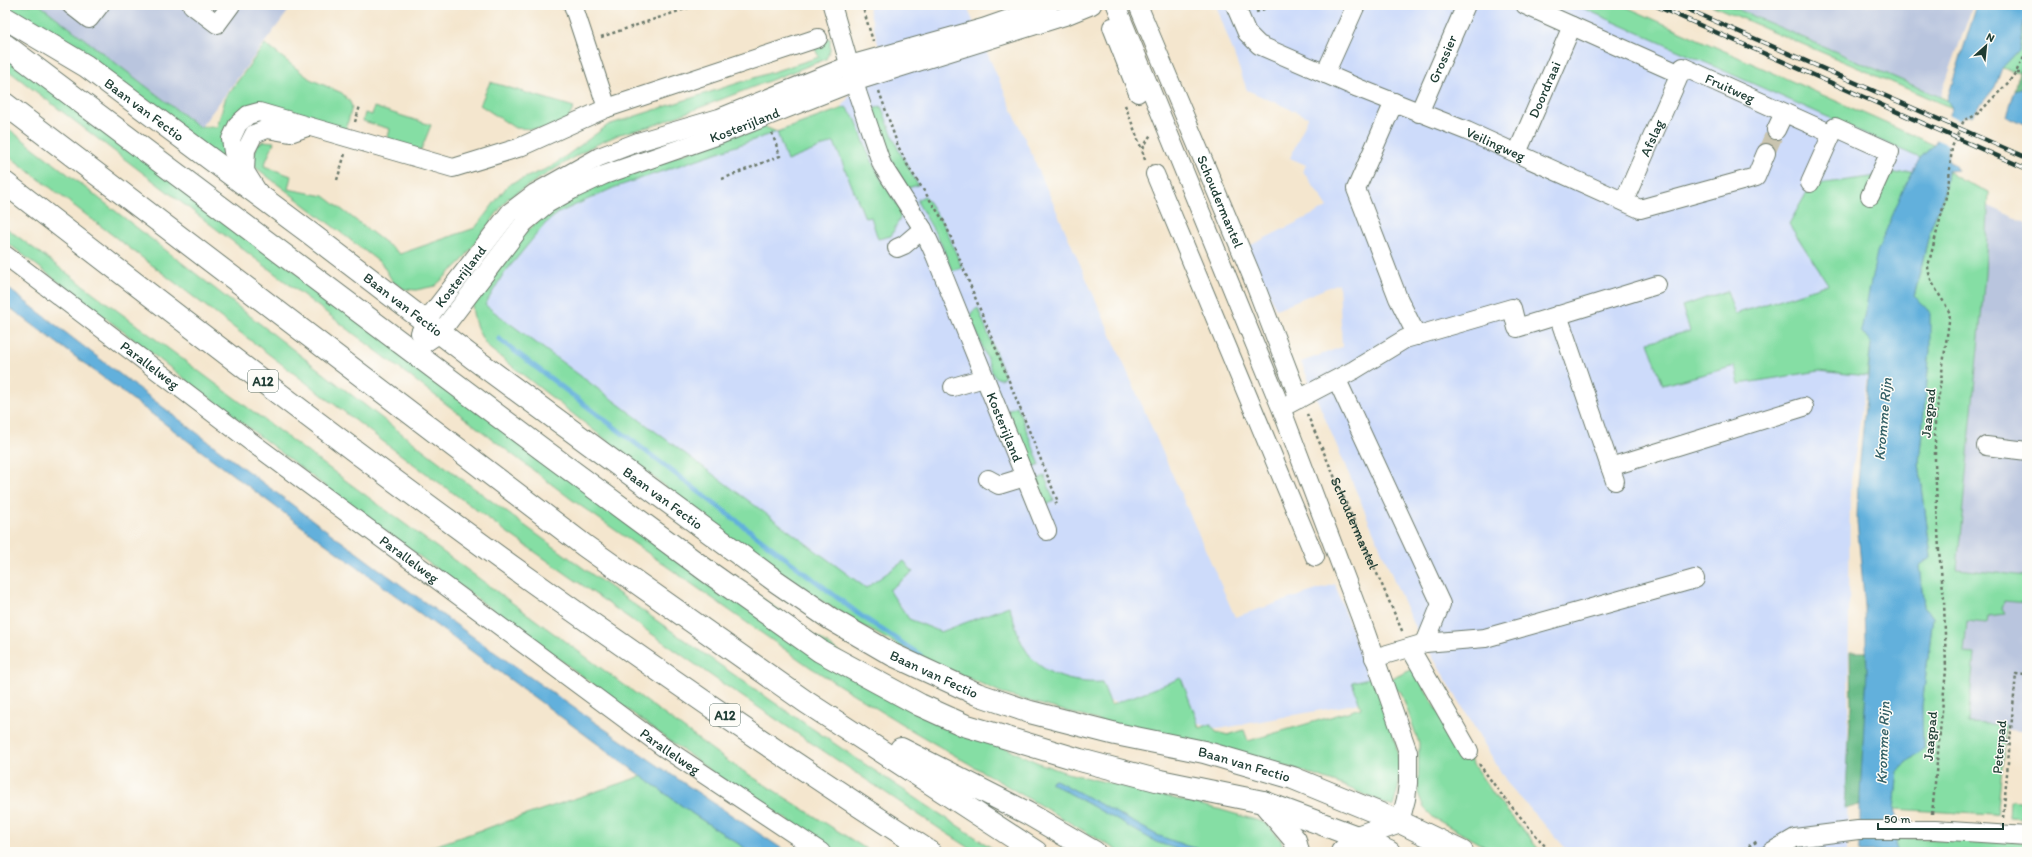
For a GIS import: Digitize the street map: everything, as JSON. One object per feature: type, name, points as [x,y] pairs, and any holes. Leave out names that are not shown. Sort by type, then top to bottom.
[{"type":"main road","name":"Baan van Fectio","points":[[5,18],[86,66],[260,196],[432,328],[777,582],[831,619],[899,659],[977,694],[1030,712],[1116,734],[1204,752],[1293,778],[1400,822]]},
{"type":"main road","points":[[5,45],[700,566],[820,651],[920,704],[964,725],[1073,758],[1160,781],[1263,802],[1357,837],[1389,852]]},
{"type":"main road","points":[[5,104],[522,499],[806,702],[1036,852]]},
{"type":"main road","name":"A12","points":[[5,183],[343,442],[523,574],[732,720],[930,852]]},
{"type":"main road","points":[[806,702],[1027,813],[1094,852]]},
{"type":"main road","points":[[1263,802],[1290,833],[1298,852]]},
{"type":"main road","points":[[1342,852],[1357,837],[1400,822],[1462,852]]},
{"type":"main road","name":"Schoudermantel","points":[[1392,852],[1400,822]]},
{"type":"street","points":[[71,5],[89,19],[100,5]]},
{"type":"street","points":[[192,5],[217,24],[231,5]]},
{"type":"street","points":[[573,5],[607,108]]},
{"type":"street","points":[[832,5],[852,73]]},
{"type":"street","name":"Kosterijland","points":[[413,351],[524,223],[547,204],[572,190],[604,175],[722,134],[852,73],[1049,5]]},
{"type":"street","name":"Kosterijland","points":[[852,73],[1065,16],[1092,5]]},
{"type":"street","name":"Schoudermantel","points":[[1107,5],[1106,12],[1164,157],[1177,158]]},
{"type":"street","name":"Schoudermantel","points":[[1116,5],[1177,158],[1281,408],[1408,752],[1408,783],[1406,799],[1400,822]]},
{"type":"street","name":"Schoudermantel","points":[[1138,5],[1251,274],[1299,399]]},
{"type":"street","name":"Veilingweg","points":[[1235,5],[1247,33],[1252,40],[1259,45],[1419,113],[1467,131],[1640,209],[1756,177],[1766,153]]},
{"type":"street","points":[[1325,74],[1356,5]]},
{"type":"street","name":"Grossier","points":[[1419,113],[1466,5]]},
{"type":"street","name":"Fruitweg","points":[[1525,5],[1680,74],[1683,68],[1832,134]]},
{"type":"street","name":"Doordraai","points":[[1517,153],[1572,26]]},
{"type":"street","points":[[260,196],[233,152],[231,146],[234,132],[243,118],[253,113],[265,112],[307,127],[453,168],[528,144],[607,108],[818,38]]},
{"type":"street","name":"Kosterijland","points":[[852,73],[882,165],[923,229],[1047,531]]},
{"type":"street","name":"Afslag","points":[[1624,201],[1680,74]]},
{"type":"street","points":[[1394,102],[1356,189],[1398,298],[1417,336]]},
{"type":"street","points":[[1776,130],[1784,113]]},
{"type":"street","points":[[1810,183],[1835,127],[1890,152],[1870,196]]},
{"type":"street","points":[[1155,174],[1315,557]]},
{"type":"street","points":[[897,248],[904,245],[923,229]]},
{"type":"street","name":"Parallelweg","points":[[5,255],[254,444],[663,747],[821,852]]},
{"type":"street","points":[[1281,408],[1337,380],[1405,339],[1512,308],[1517,328],[1657,285]]},
{"type":"street","points":[[1558,315],[1612,474],[1804,407]]},
{"type":"street","points":[[1223,337],[1248,326]]},
{"type":"street","name":"Kosterijland","points":[[953,387],[984,378]]},
{"type":"street","points":[[1337,380],[1441,604],[1418,646]]},
{"type":"street","points":[[1986,446],[2027,450]]},
{"type":"street","name":"Kosterijland","points":[[988,479],[999,485],[1025,477]]},
{"type":"street","points":[[1374,658],[1418,646],[1485,638],[1695,579]]},
{"type":"street","points":[[1418,646],[1469,751]]},
{"type":"street","points":[[1771,852],[1796,838],[1858,830],[1898,829],[2027,836]]},
{"type":"path","points":[[586,42],[697,5]]},
{"type":"path","points":[[862,5],[874,46]]},
{"type":"path","name":"Jaagpad","points":[[1932,816],[1946,670],[1944,599],[1935,462],[1936,423],[1950,314],[1946,304],[1928,277],[1928,266],[1948,189],[1952,147],[1964,120],[1980,113],[2017,73],[2027,51]]},
{"type":"path","points":[[2017,73],[2027,73]]},
{"type":"path","points":[[1123,100],[1148,167],[1155,174]]},
{"type":"path","points":[[354,124],[360,106]]},
{"type":"path","points":[[722,179],[780,156],[770,127]]},
{"type":"path","points":[[1142,150],[1153,130]]},
{"type":"path","name":"Schoudermantel","points":[[1299,399],[1316,430],[1359,534],[1418,646]]},
{"type":"path","name":"Peterpad","points":[[2002,822],[2016,674],[2025,675]]},
{"type":"path","points":[[1469,751],[1501,794],[1550,852]]},
{"type":"shaded area","points":[[40,5],[293,5],[200,128]]},
{"type":"shaded area","points":[[868,5],[966,5],[1235,617],[1335,584],[1376,700],[1218,729],[1026,679],[941,632],[909,619],[889,590],[913,572],[866,588],[485,305],[502,276],[545,224],[558,213],[613,188],[841,109],[879,48]]},
{"type":"shaded area","points":[[1216,5],[1576,5],[1920,158],[1915,171],[1811,186],[1789,224],[1828,284],[1735,314],[1727,291],[1690,331],[1648,342],[1663,385],[1735,366],[1739,384],[1819,371],[1867,376],[1850,487],[1847,852],[1569,852],[1508,784],[1412,622],[1301,362],[1342,347],[1339,283],[1276,309],[1247,247],[1328,207],[1303,171],[1306,165],[1290,158],[1308,117],[1247,90]]},
{"type":"shaded area","points":[[1724,5],[1973,5],[1940,98]]},
{"type":"shaded area","points":[[1975,200],[2027,223],[2027,732],[1960,724],[1955,587]]},
{"type":"green space","points":[[5,5],[40,5],[199,127],[217,127],[226,97],[265,44],[310,79],[342,93],[350,102],[352,107],[346,129],[246,109],[225,161],[5,13]]},
{"type":"green space","points":[[1576,5],[1622,5],[1934,145],[1920,158]]},
{"type":"green space","points":[[1711,5],[1728,5],[1947,100],[1952,108]]},
{"type":"green space","points":[[2027,12],[2027,54],[2019,72],[2002,68],[2019,50]]},
{"type":"green space","points":[[830,38],[830,50],[826,59],[652,126],[620,134],[589,148],[508,198],[462,261],[435,286],[416,290],[404,289],[393,282],[382,264],[255,167],[254,157],[257,145],[264,141],[274,142],[264,166],[291,176],[288,189],[324,196],[400,254],[475,228],[508,185],[551,167],[608,125],[819,57],[813,45]]},
{"type":"green space","points":[[5,49],[228,224],[923,711],[1041,764],[1067,773],[1218,809],[1266,823],[1281,840],[1284,852],[1120,852],[913,731],[810,667],[571,499],[5,68]]},
{"type":"green space","points":[[2027,54],[2027,87],[2015,91],[2019,72]]},
{"type":"green space","points":[[490,82],[574,107],[568,119],[552,130],[515,128],[480,105]]},
{"type":"green space","points":[[881,106],[898,149],[918,185],[908,188],[886,150],[874,118],[873,109]]},
{"type":"green space","points":[[374,107],[431,125],[421,150],[387,141],[390,129],[363,121],[365,113],[372,115]]},
{"type":"green space","points":[[846,107],[856,120],[868,153],[881,179],[900,209],[900,218],[891,236],[878,239],[871,217],[865,218],[834,142],[787,161],[777,132]]},
{"type":"green space","points":[[5,126],[455,474],[588,572],[724,668],[860,761],[998,852],[976,852],[940,829],[716,679],[508,533],[393,449],[5,153]]},
{"type":"green space","points":[[765,127],[777,132],[613,188],[558,213],[545,224],[502,276],[485,305],[866,588],[904,561],[913,572],[889,590],[909,619],[941,632],[1009,606],[1017,632],[1024,647],[1039,665],[1058,676],[1068,679],[1102,682],[1111,705],[1181,678],[1200,728],[1211,724],[1216,732],[1228,735],[1244,730],[1248,741],[1361,708],[1352,682],[1373,677],[1391,726],[1397,752],[1399,782],[1393,807],[1342,785],[1293,768],[1118,726],[1007,695],[916,655],[855,622],[769,568],[489,348],[485,343],[477,327],[472,303],[521,236],[563,198],[725,138]]},
{"type":"green space","points":[[1915,171],[1904,188],[1871,344],[1867,376],[1819,371],[1739,384],[1735,366],[1663,385],[1648,342],[1690,331],[1682,306],[1727,291],[1735,314],[1828,284],[1789,224],[1811,185]]},
{"type":"green space","points":[[1947,171],[1961,180],[1989,192],[1985,274],[1957,569],[2027,576],[2027,603],[2004,601],[2002,609],[2005,614],[1987,616],[1986,623],[1967,621],[1964,653],[1974,654],[1968,723],[2006,725],[1998,808],[1997,814],[1993,815],[1894,809],[1898,770],[1923,749],[1922,706],[1933,617],[1924,606],[1919,566],[1931,557],[1919,463],[1930,350],[1914,297],[1930,230],[1944,194]]},
{"type":"green space","points":[[925,196],[946,229],[962,268],[952,271],[940,241],[918,203],[918,199]]},
{"type":"green space","points":[[5,227],[349,483],[729,762],[871,852],[838,852],[719,777],[339,497],[5,241]]},
{"type":"green space","points":[[978,308],[1005,377],[1000,379],[995,377],[993,374],[971,318],[972,312]]},
{"type":"green space","points":[[1017,406],[1040,465],[1031,469],[1008,410]]},
{"type":"green space","points":[[1045,476],[1054,501],[1046,505],[1036,480]]},
{"type":"green space","points":[[1850,652],[1866,652],[1867,672],[1860,804],[1845,808],[1851,706]]},
{"type":"green space","points":[[1413,669],[1450,731],[1497,799],[1541,852],[1494,852],[1434,818],[1424,808],[1418,793],[1419,743],[1401,692],[1392,688],[1389,680]]},
{"type":"green space","points":[[642,776],[693,814],[751,852],[433,852],[431,847]]},
{"type":"green space","points":[[2010,801],[2027,803],[2027,818],[2009,817]]},
{"type":"green space","points":[[1897,838],[2027,842],[2027,852],[1896,852]]},
{"type":"water","name":"Kromme Rijn","points":[[1977,5],[2027,5],[2019,50],[2002,68],[1995,87],[1972,116],[1963,116],[1948,149],[1949,162],[1954,164],[1957,170],[1947,171],[1944,194],[1930,230],[1914,297],[1930,311],[1930,350],[1919,463],[1931,557],[1919,566],[1924,606],[1933,617],[1922,706],[1923,749],[1898,770],[1894,809],[1897,819],[1896,852],[1860,852],[1860,795],[1867,672],[1865,607],[1857,521],[1858,483],[1871,344],[1861,331],[1877,252],[1904,188],[1920,158],[1934,145],[1952,108],[1947,100]]},
{"type":"water","points":[[2027,87],[2027,125],[2007,116],[2015,91]]},
{"type":"water","points":[[5,286],[239,465],[433,609],[609,732],[787,852],[751,852],[693,814],[312,534],[5,304]]},
{"type":"water","points":[[1056,780],[1157,835],[1187,846],[1214,852],[1185,852],[1156,842],[1051,783],[1051,781]]},
{"type":"pier","points":[[1947,114],[1963,121],[1951,146],[1935,139]]},
{"type":"waterway","points":[[499,339],[860,615],[920,655]]},
{"type":"tunnel","points":[[1766,153],[1776,130]]},
{"type":"railway","points":[[1654,5],[2027,169]]},
{"type":"railway","points":[[1678,5],[2027,158]]}]
